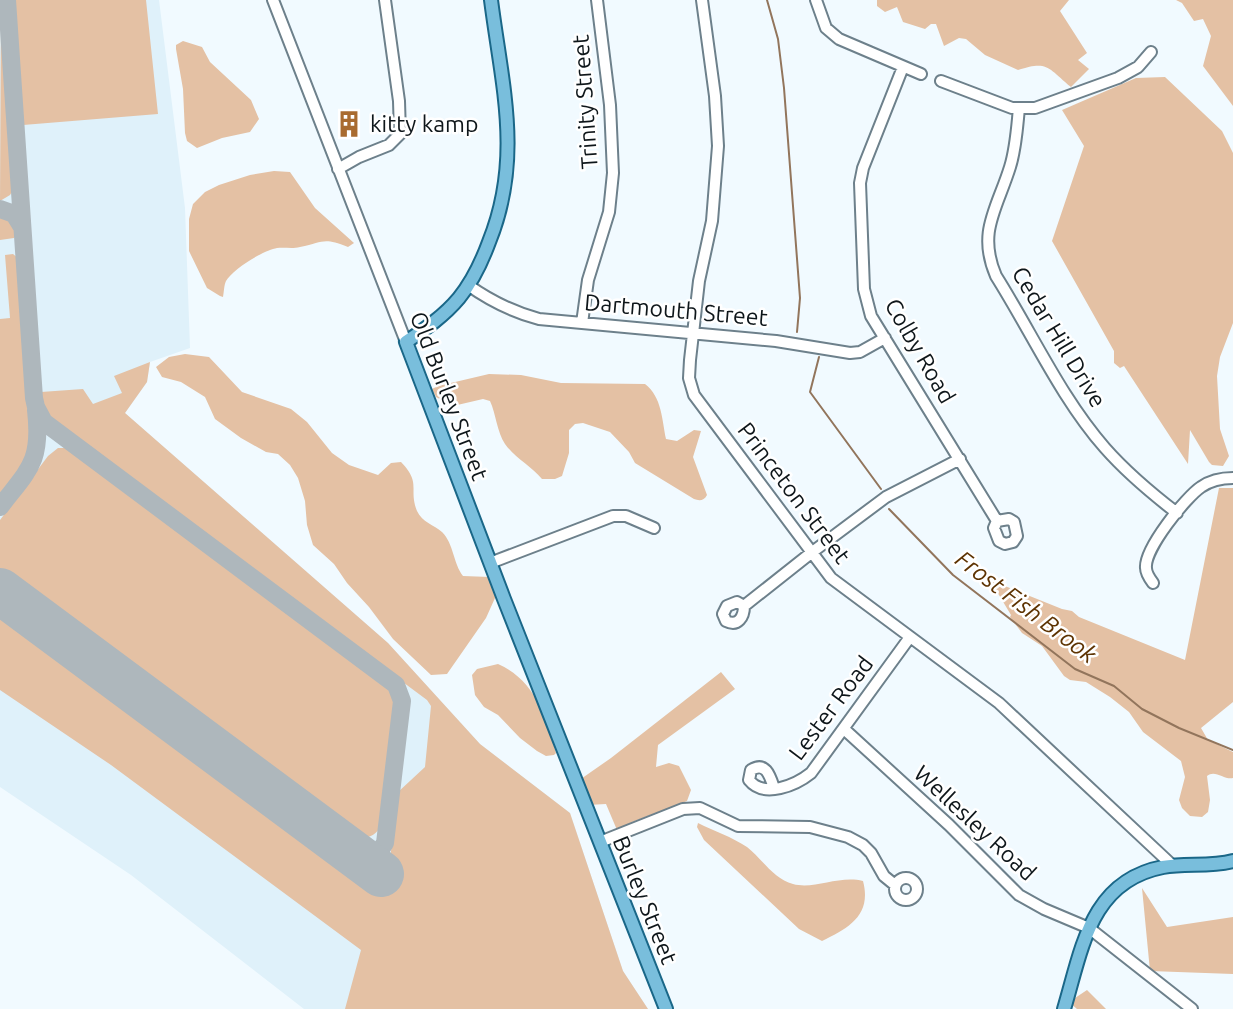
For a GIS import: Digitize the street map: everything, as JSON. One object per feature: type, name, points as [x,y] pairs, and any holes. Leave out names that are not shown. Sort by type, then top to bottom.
[{"type":"main road","points":[[406,342],[441,317],[468,285],[482,260],[505,193],[508,170],[505,103],[491,0]]},
{"type":"main road","name":"Old Burley Street","points":[[406,342],[586,807]]},
{"type":"main road","name":"Burley Street","points":[[586,807],[666,1009]]},
{"type":"main road","points":[[1064,1009],[1089,928],[1099,909],[1118,887],[1149,872],[1173,866],[1233,861]]},
{"type":"street","name":"Old Burley Street","points":[[272,0],[406,342]]},
{"type":"street","points":[[338,169],[389,145],[400,134],[399,101],[385,0]]},
{"type":"street","name":"Trinity Street","points":[[582,323],[589,280],[609,212],[613,173],[610,105],[597,0]]},
{"type":"street","name":"Princeton Street","points":[[702,0],[715,96],[718,146],[712,221],[699,281],[693,333],[689,378],[694,394],[831,578],[999,703],[1173,866]]},
{"type":"street","points":[[817,0],[823,22],[831,34],[848,45],[921,74]]},
{"type":"street","points":[[942,81],[1019,108],[1044,106],[1118,78],[1138,67],[1151,52]]},
{"type":"street","name":"Colby Road","points":[[903,67],[871,144],[860,183],[864,289],[871,316],[998,521]]},
{"type":"street","name":"Cedar Hill Drive","points":[[1019,108],[1010,167],[990,222],[987,242],[990,262],[1083,419],[1104,447],[1135,480],[1177,513]]},
{"type":"street","name":"Dartmouth Street","points":[[468,285],[485,297],[539,319],[810,345],[850,353],[860,352],[885,338]]},
{"type":"street","points":[[744,606],[886,497],[960,459]]},
{"type":"street","points":[[1153,583],[1146,570],[1147,558],[1159,536],[1202,486],[1233,478]]},
{"type":"street","points":[[490,563],[614,516],[626,516],[654,528]]},
{"type":"street","name":"Lester Road","points":[[774,788],[799,782],[811,773],[910,637]]},
{"type":"street","name":"Wellesley Road","points":[[844,729],[949,825],[1019,895],[1089,928],[1192,1009]]},
{"type":"street","points":[[600,842],[683,809],[700,808],[738,826],[810,827],[848,837],[863,845],[884,876],[895,886]]},
{"type":"shaded area","points":[[0,0],[159,0],[185,208],[190,348],[150,362],[147,382],[125,413],[388,643],[480,744],[570,813],[623,971],[648,1009],[304,1009],[131,875],[0,787]]},
{"type":"shaded area","points":[[1,0],[13,190],[0,201]]},
{"type":"shaded area","points":[[14,0],[146,0],[158,114],[23,125]]},
{"type":"shaded area","points":[[877,0],[1069,0],[1060,11],[1087,53],[1078,60],[1089,69],[1071,87],[1047,68],[1036,66],[1018,70],[985,55],[966,39],[959,38],[944,46],[936,24],[925,29],[903,22],[897,7],[885,12],[877,6]]},
{"type":"shaded area","points":[[1176,0],[1233,0],[1233,106],[1203,66],[1211,36],[1203,19],[1194,21],[1182,3]]},
{"type":"shaded area","points":[[183,41],[202,47],[210,62],[251,100],[259,119],[250,132],[222,138],[197,148],[187,141],[183,89],[176,49],[176,45]]},
{"type":"shaded area","points":[[1165,77],[1222,131],[1233,153],[1233,323],[1220,357],[1217,376],[1220,429],[1229,456],[1223,466],[1209,462],[1190,430],[1188,464],[1124,366],[1120,368],[1114,363],[1114,351],[1052,241],[1084,146],[1062,110],[1136,78]]},
{"type":"shaded area","points":[[274,171],[290,172],[315,208],[354,243],[348,247],[324,241],[265,252],[235,271],[226,281],[223,297],[220,296],[207,288],[189,251],[189,219],[193,204],[205,192],[219,185]]},
{"type":"shaded area","points":[[0,217],[14,224],[17,234],[14,238],[0,240]]},
{"type":"shaded area","points":[[13,254],[19,259],[30,441],[23,466],[0,496],[0,319],[10,318],[5,255]]},
{"type":"shaded area","points":[[185,354],[209,357],[242,392],[291,409],[307,422],[332,453],[349,465],[378,475],[391,463],[401,462],[407,469],[413,481],[417,511],[446,537],[463,576],[490,577],[502,592],[495,598],[486,618],[447,674],[431,675],[393,639],[334,564],[313,545],[307,525],[305,501],[298,478],[290,465],[278,454],[266,452],[215,419],[205,397],[181,382],[162,377],[156,367],[169,357]]},
{"type":"shaded area","points":[[150,362],[147,382],[125,413],[388,643],[480,744],[570,813],[623,971],[648,1009],[345,1009],[361,950],[111,765],[0,690],[0,610],[372,886],[390,861],[397,793],[425,767],[431,706],[427,700],[47,418],[41,392],[83,389],[93,404],[122,393],[114,376]]},
{"type":"shaded area","points":[[489,374],[521,375],[561,383],[645,384],[658,402],[666,439],[677,441],[694,430],[701,431],[693,457],[707,495],[701,500],[694,499],[635,463],[629,452],[610,432],[583,423],[575,424],[569,430],[569,453],[562,476],[542,479],[505,444],[490,401],[483,399],[453,406],[436,397],[432,389]]},
{"type":"shaded area","points":[[58,448],[68,448],[391,688],[395,698],[381,826],[377,832],[364,838],[357,837],[0,572],[0,520],[48,456]]},
{"type":"shaded area","points":[[1219,488],[1233,488],[1233,702],[1201,728],[1208,740],[1233,752],[1233,778],[1213,774],[1207,776],[1210,800],[1208,812],[1202,817],[1190,816],[1179,800],[1185,777],[1181,761],[1143,732],[1129,712],[1110,697],[1086,682],[1070,680],[1064,676],[1042,646],[1022,633],[990,580],[1072,611],[1079,617],[1185,660]]},
{"type":"shaded area","points":[[498,664],[521,680],[537,701],[552,739],[556,753],[554,755],[546,756],[537,751],[498,715],[484,707],[475,695],[472,675],[477,669]]},
{"type":"shaded area","points":[[721,672],[735,689],[658,745],[656,767],[669,763],[679,766],[691,790],[687,801],[617,830],[606,804],[588,805],[578,781]]},
{"type":"shaded area","points":[[698,823],[747,847],[774,873],[793,884],[863,881],[865,893],[861,911],[849,925],[822,941],[799,929],[704,840],[697,827]]},
{"type":"shaded area","points":[[1142,888],[1167,927],[1233,917],[1233,974],[1150,971]]},
{"type":"shaded area","points":[[1087,990],[1106,1009],[1077,1009],[1069,1002]]},
{"type":"waterway","name":"Frost Fish Brook","points":[[767,0],[778,39],[784,88],[800,298],[797,332]]},
{"type":"waterway","name":"Frost Fish Brook","points":[[819,357],[810,392],[881,489]]},
{"type":"waterway","name":"Frost Fish Brook","points":[[889,509],[953,575],[1075,669],[1114,686],[1142,709],[1179,728],[1233,750]]},
{"type":"taxiway","points":[[7,0],[36,407],[44,422],[396,685],[402,701],[385,843],[377,855],[358,857]]},
{"type":"taxiway","points":[[0,209],[14,214],[22,227]]},
{"type":"taxiway","points":[[0,507],[26,473],[35,454],[36,410]]},
{"type":"runway","points":[[0,591],[381,874]]},
{"type":"place","name":"kitty kamp","points":[[349,124]]}]
